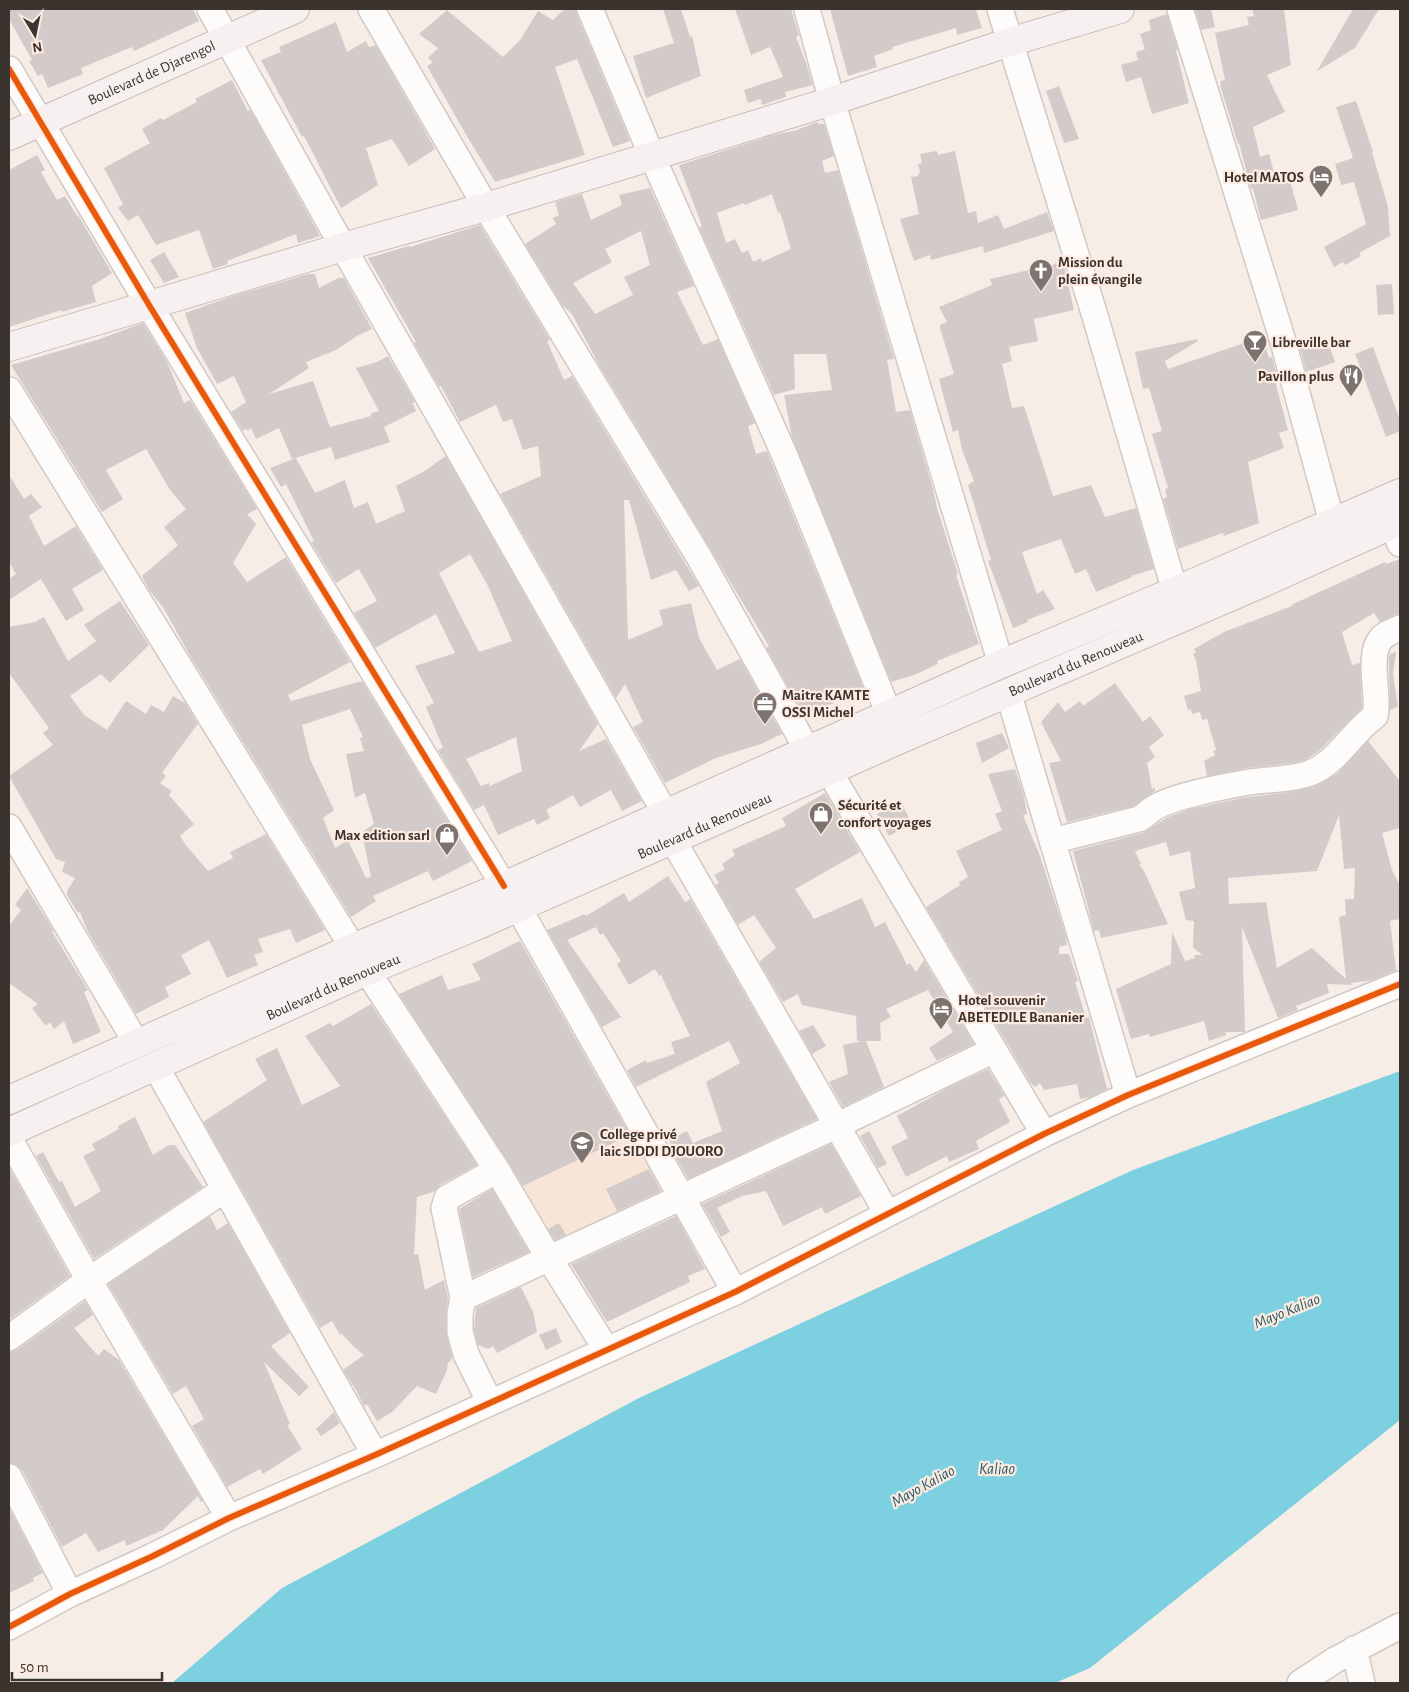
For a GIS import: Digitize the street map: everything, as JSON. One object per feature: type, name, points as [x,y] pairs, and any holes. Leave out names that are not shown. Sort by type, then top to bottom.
[{"type":"main road","name":"Boulevard de Djarengol","points":[[9,136],[295,9]]},
{"type":"main road","points":[[9,347],[343,247],[486,207],[832,101],[1010,42],[1120,9]]},
{"type":"main road","name":"Boulevard du Renouveau","points":[[9,1132],[367,972],[665,813],[1001,664],[1400,493]]},
{"type":"main road","name":"Boulevard du Renouveau","points":[[9,1100],[354,948],[673,840],[1008,692],[1398,530]]},
{"type":"street","points":[[210,9],[665,813]]},
{"type":"street","points":[[371,9],[486,207],[699,557],[808,751]]},
{"type":"street","points":[[590,9],[652,156],[785,456],[889,714]]},
{"type":"street","points":[[806,9],[1001,664]]},
{"type":"street","points":[[1000,9],[1095,316],[1175,591]]},
{"type":"street","points":[[1180,9],[1282,338],[1332,522]]},
{"type":"street","points":[[9,69],[149,305],[511,896],[735,1292]]},
{"type":"street","points":[[9,390],[354,948]]},
{"type":"street","points":[[1052,841],[1139,819],[1154,808],[1178,798],[1248,782],[1296,777],[1319,768],[1337,754],[1365,723],[1375,716],[1374,672],[1378,644],[1388,633],[1400,628]]},
{"type":"street","points":[[1008,692],[1128,1095]]},
{"type":"street","points":[[829,772],[1044,1134]]},
{"type":"street","points":[[9,826],[137,1044]]},
{"type":"street","points":[[673,840],[887,1213]]},
{"type":"street","points":[[367,972],[497,1170],[606,1349]]},
{"type":"street","points":[[9,1627],[70,1594],[153,1556],[229,1518],[375,1455],[735,1292],[1044,1134],[1128,1095],[1400,984]]},
{"type":"street","points":[[463,1298],[682,1198],[994,1050]]},
{"type":"street","points":[[156,1067],[375,1455]]},
{"type":"street","points":[[9,1138],[229,1518]]},
{"type":"street","points":[[490,1403],[466,1354],[460,1332],[460,1314],[463,1298],[444,1204],[447,1198],[497,1170]]},
{"type":"street","points":[[9,1338],[90,1280],[224,1190]]},
{"type":"street","points":[[9,1477],[70,1594]]},
{"type":"street","points":[[1300,1683],[1327,1664],[1400,1626]]},
{"type":"street","points":[[1354,1650],[1362,1683]]},
{"type":"shaded area","name":"College privé laic SIDDI DJOUORO","points":[[610,1076],[678,1197],[556,1251],[489,1136]]},
{"type":"water","name":"Kaliao","points":[[1400,1071],[1400,1420],[1090,1668],[1055,1683],[172,1683],[282,1588],[639,1398],[1133,1170]]},
{"type":"building","points":[[9,9],[193,9],[199,21],[134,51],[132,47],[81,68],[83,74],[48,88],[42,74],[38,76],[29,61],[32,60],[9,19]]},
{"type":"building","points":[[564,9],[576,9],[630,141],[613,147],[577,59],[555,67],[585,155],[495,182],[427,66],[433,62],[428,58],[438,48],[419,34],[447,10],[503,57],[520,40],[538,11],[553,20]]},
{"type":"building","points":[[663,9],[681,9],[690,37],[692,36],[701,76],[646,98],[633,56],[674,43]]},
{"type":"building","points":[[735,9],[791,9],[799,35],[796,37],[813,85],[785,92],[786,97],[762,105],[761,99],[748,103],[744,90],[783,77],[770,47],[751,55]]},
{"type":"building","points":[[830,9],[976,9],[982,28],[957,35],[956,28],[892,47],[893,49],[874,56],[877,67],[848,76]]},
{"type":"building","points":[[1195,9],[1211,9],[1215,27],[1201,30]]},
{"type":"building","points":[[1252,9],[1284,9],[1291,65],[1267,75],[1285,112],[1253,127],[1260,157],[1269,154],[1277,183],[1280,182],[1281,184],[1290,180],[1298,210],[1261,220],[1220,85],[1220,81],[1225,80],[1215,33],[1249,25],[1247,17],[1254,16]]},
{"type":"building","points":[[1353,9],[1379,9],[1355,48],[1317,71]]},
{"type":"building","points":[[1167,14],[1178,50],[1176,50],[1189,103],[1152,114],[1141,77],[1126,82],[1121,65],[1138,60],[1136,52],[1145,49],[1140,34],[1151,30],[1149,20]]},
{"type":"building","points":[[336,22],[347,52],[366,41],[369,47],[376,45],[435,149],[409,166],[392,139],[366,148],[378,185],[341,208],[304,136],[302,137],[261,60],[281,52],[279,47]]},
{"type":"building","points":[[232,80],[320,236],[298,243],[296,234],[227,261],[228,264],[213,269],[199,230],[156,245],[138,215],[128,221],[118,208],[123,204],[104,168],[150,143],[142,129],[161,118],[163,120],[197,102],[195,99]]},
{"type":"building","points":[[1059,86],[1079,139],[1064,143],[1046,91]]},
{"type":"building","points":[[1356,101],[1373,152],[1388,207],[1390,236],[1359,253],[1361,256],[1345,265],[1343,262],[1334,267],[1324,247],[1366,224],[1354,182],[1341,185],[1335,164],[1353,158],[1336,107]]},
{"type":"building","points":[[817,122],[824,124],[834,156],[822,161],[825,173],[838,170],[894,359],[887,360],[896,412],[910,410],[937,508],[958,574],[956,575],[979,644],[937,661],[938,664],[914,675],[891,682],[792,437],[784,395],[832,390],[826,354],[794,354],[795,389],[774,395],[699,227],[702,226],[679,165],[770,136],[797,130]],"holes":[[[772,194],[778,213],[780,212],[791,249],[762,262],[761,258],[753,262],[748,250],[742,253],[735,239],[726,243],[717,213],[744,203],[745,205]]]},
{"type":"building","points":[[937,151],[938,155],[955,151],[968,213],[976,211],[978,223],[998,215],[1004,229],[1047,212],[1054,231],[984,253],[983,246],[931,260],[930,255],[914,261],[900,219],[919,214],[911,177],[918,176],[920,173],[918,164],[922,163],[920,154]]},
{"type":"building","points":[[37,155],[45,170],[41,172],[57,200],[65,196],[112,273],[92,286],[96,302],[62,312],[61,310],[9,327],[9,170]]},
{"type":"building","points":[[650,188],[694,286],[677,292],[703,345],[718,339],[755,423],[748,426],[756,454],[767,451],[865,692],[846,701],[842,699],[805,716],[766,648],[769,646],[599,365],[572,314],[562,305],[525,244],[556,224],[553,218],[559,215],[555,202],[582,194],[591,220],[622,205],[619,195]],"holes":[[[641,231],[650,265],[624,277],[633,295],[595,314],[573,283],[612,262],[605,249]]]},
{"type":"building","points":[[480,225],[550,340],[547,341],[564,380],[572,376],[699,586],[689,591],[676,570],[651,580],[629,500],[624,500],[628,640],[663,625],[659,610],[691,603],[699,638],[717,670],[740,659],[782,734],[761,744],[716,758],[665,783],[633,727],[643,722],[625,684],[616,698],[500,494],[541,476],[538,446],[523,450],[512,419],[503,422],[496,405],[460,422],[368,258]]},
{"type":"building","points":[[164,252],[179,277],[164,283],[150,260]]},
{"type":"building","points":[[1063,262],[1074,310],[1034,319],[1038,341],[1009,347],[1012,361],[1002,364],[1012,408],[1024,406],[1053,496],[1091,485],[1105,517],[1136,508],[1154,569],[1131,576],[1096,592],[1086,569],[1075,574],[1061,539],[1022,552],[1037,594],[1043,590],[1055,609],[1027,620],[1028,622],[1013,628],[988,561],[991,560],[968,485],[974,481],[962,450],[958,430],[953,432],[939,379],[954,374],[940,328],[940,325],[947,322],[939,307],[992,285],[990,279]]},
{"type":"building","points":[[308,274],[315,274],[319,288],[338,278],[344,278],[372,329],[357,336],[336,350],[306,362],[309,368],[269,394],[313,381],[330,427],[371,416],[371,413],[379,411],[356,368],[377,362],[388,356],[415,402],[410,405],[413,404],[416,411],[384,427],[390,442],[335,460],[331,447],[292,459],[279,428],[256,439],[251,428],[247,431],[246,428],[243,431],[231,412],[246,402],[234,376],[217,384],[197,348],[185,313],[230,297]]},
{"type":"building","points":[[1392,284],[1394,314],[1378,315],[1376,285]]},
{"type":"building","points":[[143,323],[167,362],[184,403],[190,400],[257,509],[247,514],[256,524],[233,563],[247,582],[286,557],[350,662],[288,695],[291,701],[362,681],[472,861],[433,881],[428,871],[373,896],[376,901],[351,917],[189,654],[163,607],[149,590],[142,576],[178,545],[164,527],[186,509],[170,490],[146,449],[106,470],[123,499],[102,512],[11,365],[100,339]],"holes":[[[350,709],[363,737],[360,738],[364,751],[346,754],[355,798],[365,793],[374,824],[362,832],[371,877],[366,878],[348,840],[335,848],[323,818],[334,810],[310,759],[302,725]]]},
{"type":"building","points":[[1197,339],[1198,341],[1165,361],[1168,369],[1256,339],[1263,339],[1269,358],[1272,357],[1278,379],[1275,381],[1288,430],[1279,433],[1284,448],[1248,462],[1259,523],[1224,536],[1223,533],[1178,549],[1163,499],[1167,497],[1165,489],[1168,488],[1152,434],[1162,431],[1149,388],[1143,389],[1135,352]]},
{"type":"building","points":[[1327,339],[1335,362],[1306,372],[1300,348]]},
{"type":"building","points":[[1373,347],[1400,420],[1400,431],[1386,437],[1355,354]]},
{"type":"building","points":[[446,456],[598,724],[579,751],[606,739],[642,801],[622,811],[611,790],[580,807],[573,795],[546,810],[550,818],[537,825],[534,819],[498,835],[484,805],[474,810],[438,750],[443,748],[426,707],[434,703],[415,666],[455,653],[436,614],[375,648],[354,613],[377,601],[359,569],[336,583],[311,542],[314,541],[286,484],[281,487],[270,468],[296,458],[315,493],[345,480],[354,508],[368,502],[376,524],[405,511],[396,486],[423,472]],"holes":[[[470,554],[488,586],[512,641],[479,652],[439,573]],[[516,737],[522,771],[490,786],[489,783],[481,786],[466,759]]]},
{"type":"building","points":[[9,475],[24,499],[31,494],[42,507],[29,516],[44,546],[76,526],[103,570],[72,589],[84,610],[66,621],[41,579],[9,600],[9,579],[16,574],[9,562]]},
{"type":"building","points":[[1400,559],[1400,614],[1380,622],[1374,613],[1342,632],[1352,665],[1360,663],[1362,708],[1319,751],[1305,760],[1207,776],[1204,761],[1215,755],[1213,751],[1216,750],[1207,719],[1202,720],[1200,712],[1192,714],[1191,709],[1188,710],[1184,696],[1201,691],[1196,660],[1193,654],[1196,652],[1194,649],[1224,632],[1292,606],[1385,562],[1386,564]]},
{"type":"building","points":[[120,601],[149,645],[110,683],[101,674],[70,696],[84,715],[107,730],[126,701],[146,714],[151,705],[164,712],[173,696],[185,703],[198,724],[162,773],[166,776],[160,783],[172,791],[169,795],[194,824],[180,836],[208,871],[233,858],[230,852],[266,834],[325,930],[296,943],[290,929],[258,939],[263,952],[254,955],[258,965],[227,978],[209,940],[181,955],[191,974],[165,987],[169,997],[136,1014],[87,930],[80,912],[78,913],[67,895],[67,891],[75,878],[62,872],[65,862],[56,859],[9,776],[53,745],[43,733],[49,728],[9,673],[9,627],[35,622],[44,617],[68,661],[96,641],[84,625]]},
{"type":"building","points":[[1396,652],[1393,674],[1398,707],[1390,710],[1389,658],[1390,654]]},
{"type":"building","points":[[1115,683],[1143,722],[1150,716],[1164,735],[1149,747],[1155,757],[1147,763],[1152,789],[1155,788],[1155,791],[1134,806],[1067,822],[1049,763],[1061,761],[1041,722],[1058,702],[1065,712],[1080,701],[1083,706]]},
{"type":"building","points":[[1002,733],[1009,748],[982,763],[976,743]]},
{"type":"building","points":[[1368,741],[1400,781],[1400,828],[1382,833],[1392,870],[1400,886],[1400,919],[1390,921],[1396,970],[1373,980],[1351,983],[1352,985],[1327,984],[1329,993],[1296,1006],[1298,1010],[1278,1018],[1242,927],[1245,1032],[1225,1032],[1226,1035],[1209,1041],[1204,1021],[1150,1037],[1149,1034],[1131,1039],[1116,989],[1171,964],[1172,932],[1185,961],[1195,958],[1194,955],[1202,955],[1193,947],[1194,921],[1186,920],[1179,892],[1195,888],[1190,851],[1170,856],[1166,842],[1135,851],[1141,864],[1139,864],[1168,924],[1101,938],[1099,930],[1094,931],[1073,851],[1143,833],[1168,817],[1190,809],[1242,798],[1314,787],[1338,773]],"holes":[[[1339,815],[1344,869],[1355,868],[1354,899],[1345,899],[1346,915],[1339,917],[1346,979],[1312,948],[1277,968],[1266,902],[1229,904],[1228,878],[1317,871]]]},
{"type":"building","points":[[1015,769],[1023,792],[1027,814],[1023,815],[1040,856],[1066,936],[1067,945],[1059,947],[1059,954],[1069,954],[1078,981],[1075,982],[1086,1018],[1089,1017],[1107,1089],[1091,1097],[1080,1099],[1077,1084],[1044,1090],[1040,1083],[1035,1087],[1030,1082],[926,907],[960,885],[959,882],[968,877],[956,851],[1002,830],[995,814],[1002,811],[988,774]]},
{"type":"building","points":[[825,793],[860,852],[795,889],[814,919],[862,898],[875,927],[885,922],[907,965],[910,963],[916,972],[924,960],[974,1044],[937,1061],[929,1048],[953,1032],[928,990],[886,1009],[891,1017],[880,1023],[881,1041],[866,1041],[884,1087],[843,1107],[829,1082],[848,1074],[843,1045],[862,1041],[857,1041],[856,1016],[802,1005],[798,994],[783,1002],[759,962],[776,948],[754,915],[738,925],[715,885],[719,883],[714,875],[725,869],[722,864],[735,855],[732,850],[786,826],[782,818]]},
{"type":"building","points":[[901,802],[912,824],[889,836],[877,814]]},
{"type":"building","points":[[668,876],[685,902],[690,899],[817,1119],[688,1179],[675,1156],[677,1156],[669,1140],[687,1131],[693,1143],[722,1131],[706,1082],[740,1063],[729,1041],[636,1087],[627,1070],[646,1060],[647,1063],[675,1054],[671,1042],[690,1036],[661,975],[659,976],[655,969],[629,985],[617,964],[621,961],[603,933],[600,935],[596,927],[567,940],[621,1017],[602,1027],[547,930],[585,914],[586,916],[624,893],[629,902]]},
{"type":"building","points":[[27,888],[88,990],[84,992],[101,1032],[73,1044],[64,1021],[54,1029],[50,1022],[46,1026],[32,1008],[38,1004],[9,983],[9,926],[21,910],[15,905]]},
{"type":"building","points":[[520,941],[630,1135],[523,1186],[399,994],[442,975],[448,990],[481,980],[472,964]]},
{"type":"building","points":[[371,1004],[477,1165],[440,1185],[436,1191],[417,1197],[414,1255],[418,1254],[425,1290],[444,1280],[448,1298],[446,1332],[452,1357],[450,1362],[448,1362],[447,1370],[436,1394],[417,1386],[392,1412],[377,1421],[367,1404],[364,1406],[343,1370],[364,1355],[342,1334],[340,1335],[332,1321],[320,1328],[203,1122],[267,1080],[255,1059],[277,1048],[302,1105],[340,1086],[305,1036],[330,1023],[333,1026]]},
{"type":"building","points":[[813,1025],[826,1046],[812,1054],[799,1031]]},
{"type":"building","points":[[988,1069],[1005,1096],[999,1099],[1010,1122],[976,1141],[979,1149],[949,1162],[947,1156],[906,1177],[891,1147],[908,1138],[897,1116],[949,1087]]},
{"type":"building","points":[[135,1117],[153,1155],[169,1145],[175,1145],[203,1187],[94,1259],[36,1156],[43,1152],[59,1182],[62,1181],[75,1207],[101,1191],[83,1156],[95,1150],[92,1144],[119,1129],[118,1126]]},
{"type":"building","points":[[869,1131],[887,1164],[878,1168],[860,1136]]},
{"type":"building","points":[[831,1144],[861,1196],[825,1214],[822,1207],[783,1226],[766,1191],[742,1196],[717,1208],[730,1232],[721,1237],[702,1204]]},
{"type":"building","points":[[649,1169],[661,1191],[617,1211],[606,1189]]},
{"type":"building","points":[[9,1170],[70,1276],[9,1320]]},
{"type":"building","points":[[492,1189],[529,1252],[473,1277],[459,1209]]},
{"type":"building","points":[[210,1216],[217,1230],[228,1223],[290,1333],[271,1346],[309,1387],[299,1396],[264,1362],[290,1424],[287,1425],[302,1449],[263,1474],[260,1469],[227,1487],[192,1426],[204,1419],[186,1386],[173,1394],[108,1284]]},
{"type":"building","points":[[676,1216],[705,1269],[688,1276],[690,1282],[607,1322],[571,1264]]},
{"type":"building","points":[[559,1223],[566,1235],[555,1240],[548,1229]]},
{"type":"building","points":[[521,1287],[533,1312],[537,1332],[497,1353],[493,1346],[488,1349],[478,1345],[474,1330],[476,1308]]},
{"type":"building","points":[[85,1301],[93,1315],[74,1328],[98,1356],[104,1349],[119,1360],[203,1501],[201,1502],[198,1496],[163,1530],[126,1546],[125,1540],[98,1552],[86,1533],[62,1547],[22,1470],[16,1465],[9,1463],[9,1352],[17,1350]]},
{"type":"building","points":[[556,1328],[562,1342],[546,1350],[539,1335]]},
{"type":"building","points":[[334,1412],[340,1423],[321,1436],[316,1429]]},
{"type":"building","points":[[9,1508],[43,1573],[33,1578],[34,1581],[9,1593]]},
{"type":"cycle path","points":[[9,69],[149,305],[504,886]]},
{"type":"cycle path","points":[[9,1627],[70,1594],[153,1556],[229,1518],[375,1455],[735,1292],[1044,1134],[1128,1095],[1400,984]]},
{"type":"place","name":"Hotel MATOS","points":[[1321,198]]},
{"type":"place","name":"Mission du plein évangile","points":[[1041,292]]},
{"type":"place","name":"Libreville bar","points":[[1255,363]]},
{"type":"place","name":"Pavillon plus","points":[[1351,397]]},
{"type":"place","name":"Maitre KAMTE OSSI Michel","points":[[765,725]]},
{"type":"place","name":"Sécurité et confort voyages","points":[[821,835]]},
{"type":"place","name":"Max edition sarl","points":[[447,856]]},
{"type":"place","name":"Hotel souvenir ABETEDILE Bananier","points":[[941,1030]]},
{"type":"place","name":"College privé laic SIDDI DJOUORO","points":[[582,1164]]},
{"type":"water label","name":"Mayo Kaliao","points":[[1287,1311]]},
{"type":"water label","name":"Mayo Kaliao","points":[[923,1486]]}]
